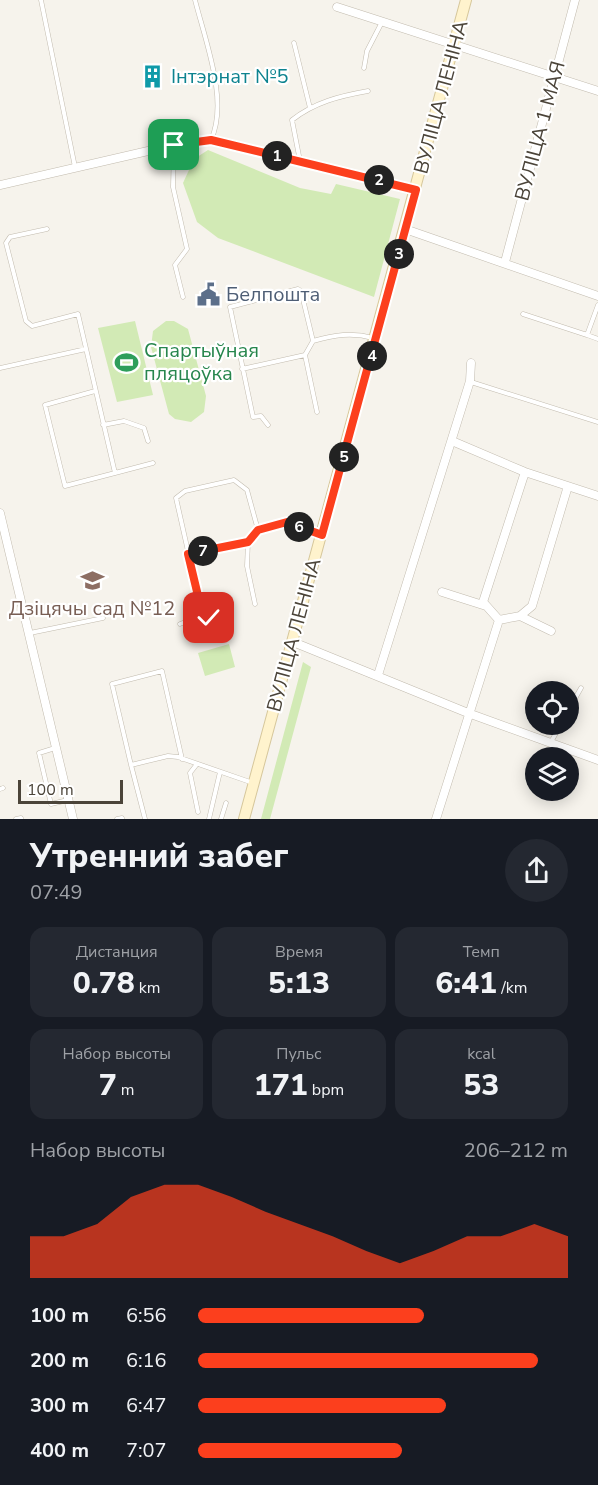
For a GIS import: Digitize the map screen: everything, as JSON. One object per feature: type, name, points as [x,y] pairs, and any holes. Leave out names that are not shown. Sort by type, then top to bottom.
[{"type":"main road","name":"ВУЛІЦА ЛЕНІНА","points":[[244,819],[376,339],[466,0]]},
{"type":"street","name":"ВУЛІЦА 1 МАЯ","points":[[505,262],[575,0]]},
{"type":"street","points":[[337,3],[382,22],[598,91]]},
{"type":"street","points":[[0,185],[174,145],[211,140],[416,190]]},
{"type":"street","points":[[405,229],[598,296]]},
{"type":"street","points":[[378,675],[470,381],[471,363]]},
{"type":"street","points":[[452,441],[525,472],[598,496]]},
{"type":"street","points":[[499,620],[483,602],[525,472]]},
{"type":"street","points":[[499,620],[520,616],[532,606],[568,486]]},
{"type":"street","points":[[0,513],[73,819]]},
{"type":"street","points":[[442,592],[488,606]]},
{"type":"street","points":[[520,616],[551,631]]},
{"type":"street","points":[[436,819],[499,620]]},
{"type":"street","points":[[293,642],[468,713],[598,759]]},
{"type":"lane","points":[[40,0],[76,168]]},
{"type":"lane","points":[[195,0],[213,69],[219,119],[211,140]]},
{"type":"lane","points":[[364,68],[367,51],[382,22]]},
{"type":"lane","points":[[294,42],[310,108]]},
{"type":"lane","points":[[300,161],[292,120],[310,108],[337,96],[368,91]]},
{"type":"lane","points":[[174,145],[173,187],[187,249],[175,265],[183,297]]},
{"type":"lane","points":[[47,229],[10,237],[6,243],[26,321],[32,326],[78,314],[115,473]]},
{"type":"lane","points":[[268,425],[261,416],[253,417],[229,310],[235,304],[298,288],[301,291],[313,340],[305,355],[317,412]]},
{"type":"lane","points":[[587,335],[598,305]]},
{"type":"lane","points":[[523,314],[598,339]]},
{"type":"lane","points":[[313,340],[333,335],[358,334],[376,339]]},
{"type":"lane","points":[[0,368],[86,349]]},
{"type":"lane","points":[[242,369],[305,355]]},
{"type":"lane","points":[[470,381],[598,422]]},
{"type":"lane","points":[[95,391],[45,405],[64,486],[153,463]]},
{"type":"lane","points":[[103,425],[124,421],[144,428],[148,441]]},
{"type":"lane","points":[[180,624],[208,616],[199,600],[176,498],[185,491],[234,480],[247,490],[258,530]]},
{"type":"lane","points":[[255,604],[247,566],[248,542],[258,530],[287,522],[322,535]]},
{"type":"lane","points":[[188,554],[248,542]]},
{"type":"lane","points":[[29,633],[103,618]]},
{"type":"lane","points":[[145,819],[112,684],[162,672],[182,759]]},
{"type":"lane","points":[[579,692],[581,688]]},
{"type":"lane","points":[[551,742],[555,735]]},
{"type":"lane","points":[[56,748],[39,753],[51,804],[68,800]]},
{"type":"lane","points":[[131,765],[168,756],[254,784]]},
{"type":"lane","points":[[197,764],[190,773],[198,812]]},
{"type":"lane","points":[[209,819],[220,772]]},
{"type":"lane","points":[[221,819],[226,803]]},
{"type":"lane","points":[[117,819],[122,818]]},
{"type":"green space","points":[[208,150],[300,188],[331,194],[336,184],[400,199],[374,297],[218,238],[197,222],[183,183],[194,159]]},
{"type":"green space","name":"Спартыўная пляцоўка","points":[[135,321],[153,395],[117,402],[98,328]]},
{"type":"green space","points":[[166,321],[174,321],[188,329],[206,396],[204,412],[191,422],[175,419],[169,414],[151,347],[153,331]]},
{"type":"green space","points":[[229,644],[235,667],[205,676],[198,653]]},
{"type":"green space","points":[[303,662],[311,667],[270,819],[261,819]]},
{"type":"place","name":"Інтэрнат №5","points":[[153,76]]},
{"type":"place","name":"Белпошта","points":[[208,294]]},
{"type":"place","name":"Спартыўная пляцоўка","points":[[126,362]]},
{"type":"place","name":"Дзіцячы сад №12","points":[[92,581]]},
{"type":"route","points":[[174,145],[211,140],[416,190],[322,535],[287,522],[258,530],[248,542],[188,554],[199,600],[209,618]]}]
